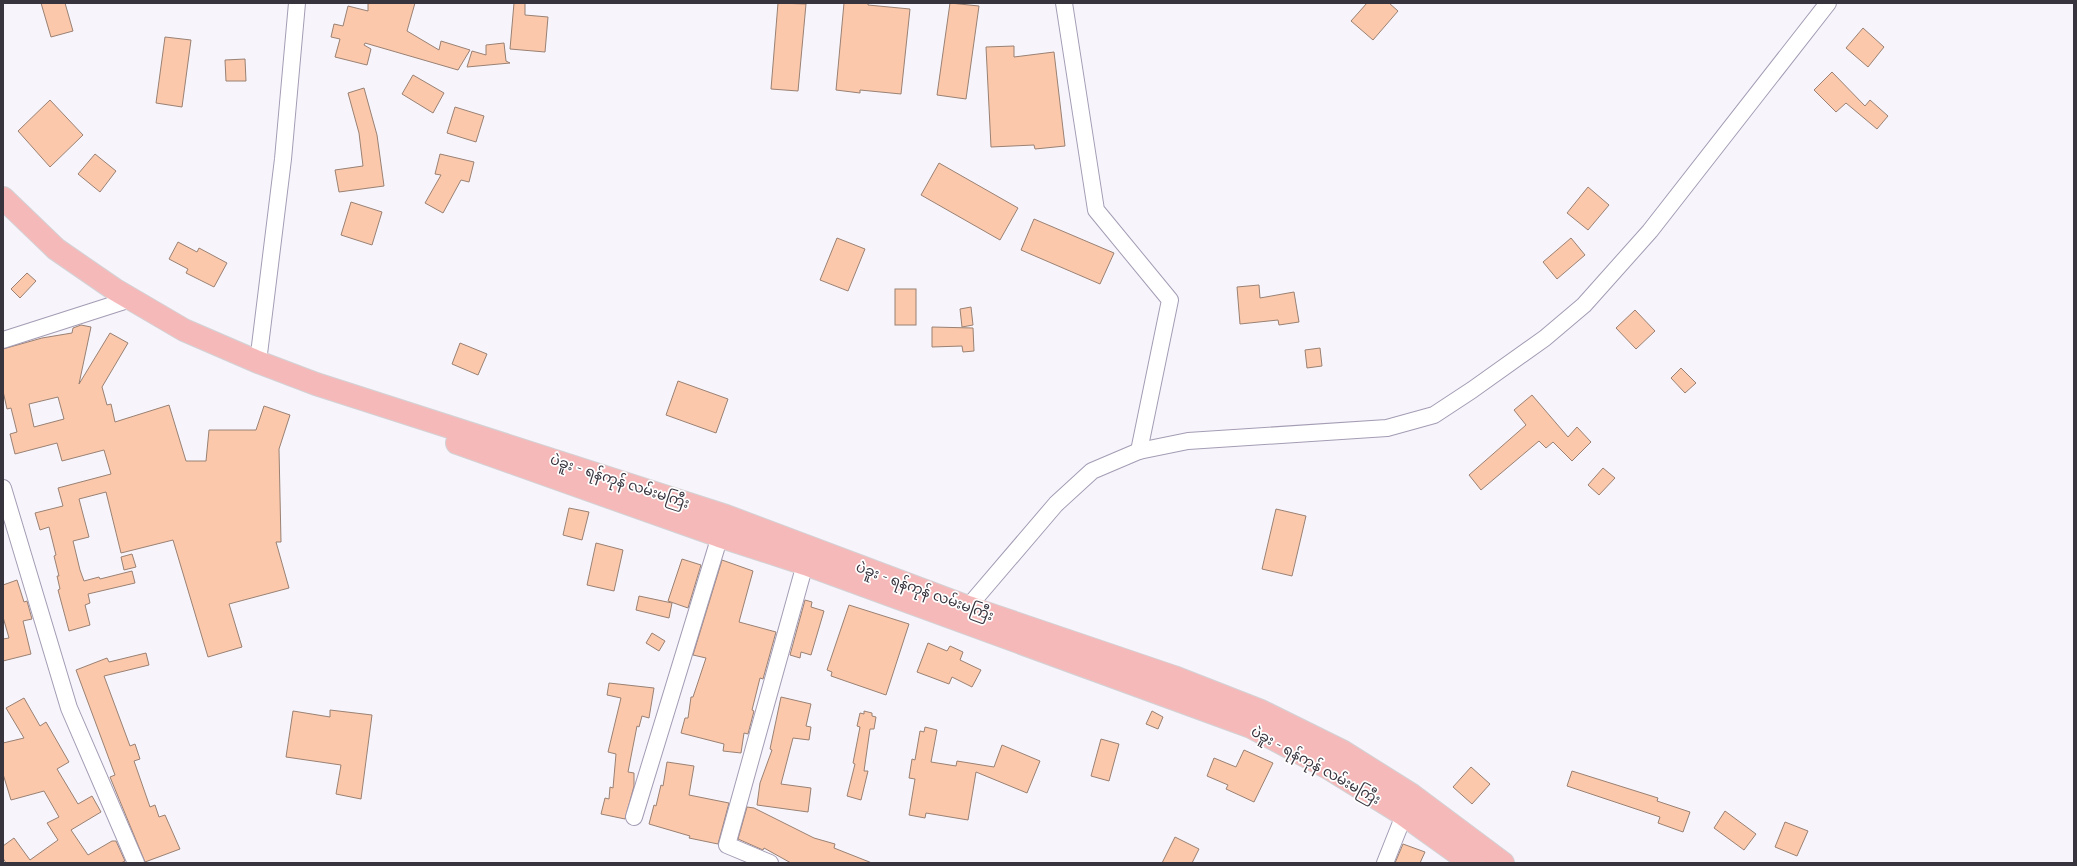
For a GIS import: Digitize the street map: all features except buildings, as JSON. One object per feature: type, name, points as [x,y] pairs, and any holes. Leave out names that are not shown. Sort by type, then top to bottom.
[{"type":"highway","name":"ပဲခူး - ရန်ကုန် လမ်းမကြီး","points":[[3,198],[56,249],[131,299],[184,330],[258,362],[316,384],[435,436],[719,536],[965,615],[1174,677],[1261,711],[1342,751],[1408,805],[1471,863]]},
{"type":"highway","name":"ပဲခူး - ရန်ကုန် လမ်းမကြီး","points":[[316,384],[726,516],[965,615]]},
{"type":"highway","name":"ပဲခူး - ရန်ကုန် လမ်းမကြီး","points":[[1408,805],[1503,863]]},
{"type":"street","points":[[258,362],[283,159],[297,3]]},
{"type":"street","points":[[1064,3],[1096,210],[1170,300],[1139,451]]},
{"type":"street","points":[[965,615],[1056,504],[1092,471],[1139,451],[1188,441],[1387,428],[1434,415],[1545,338],[1584,305],[1650,231],[1828,3]]},
{"type":"street","points":[[3,340],[131,299]]},
{"type":"street","points":[[3,488],[69,708],[136,863]]},
{"type":"street","points":[[634,817],[726,516]]},
{"type":"street","points":[[770,863],[727,845],[805,564]]},
{"type":"street","points":[[1386,863],[1408,805]]}]
